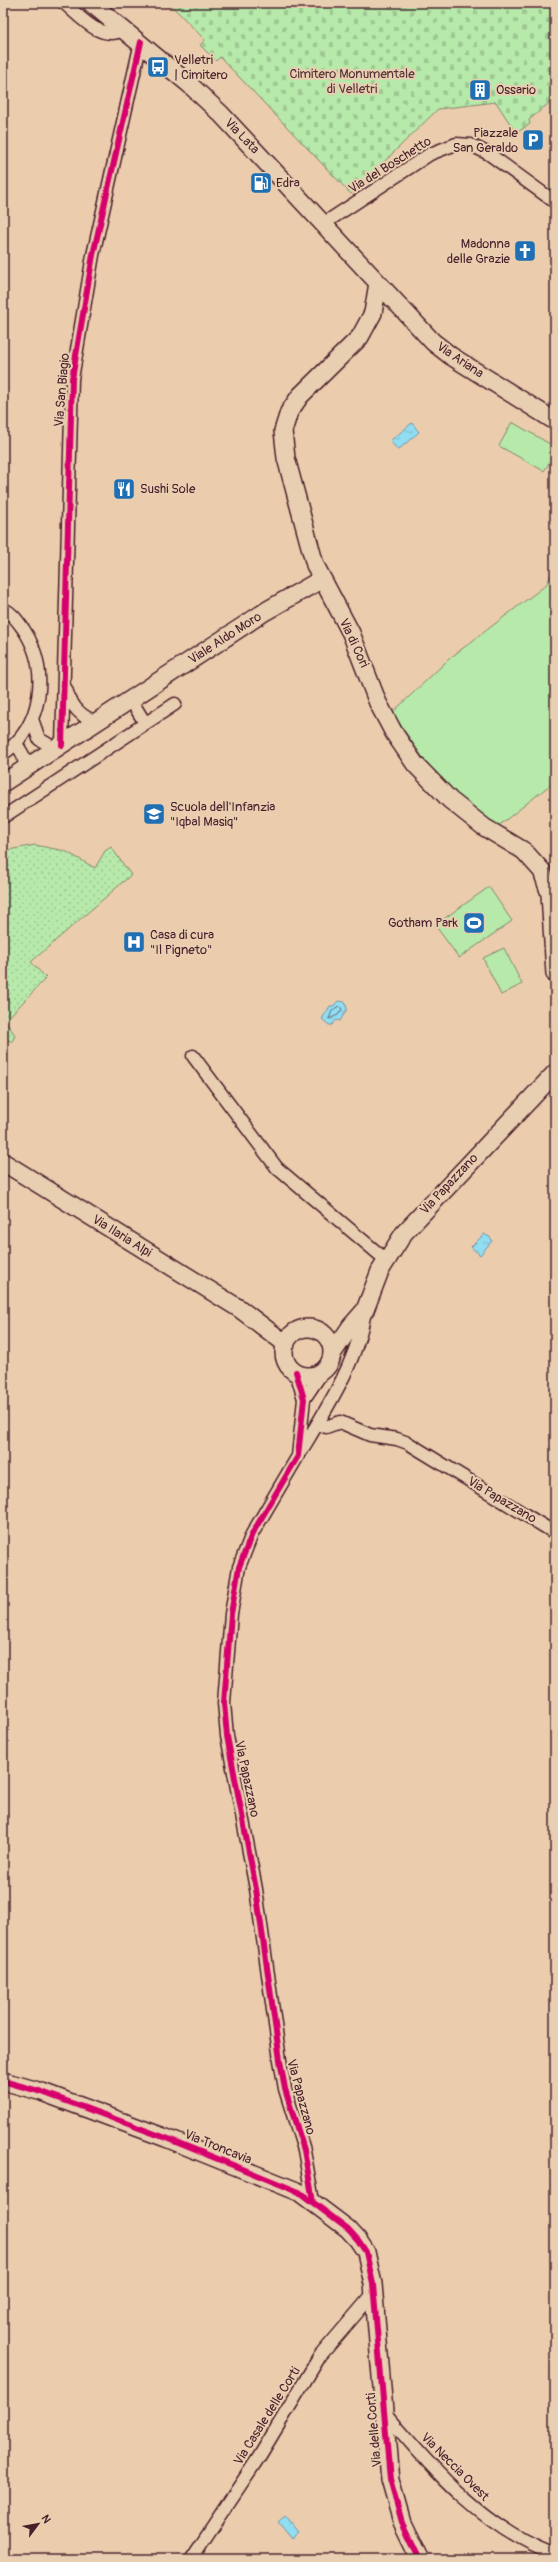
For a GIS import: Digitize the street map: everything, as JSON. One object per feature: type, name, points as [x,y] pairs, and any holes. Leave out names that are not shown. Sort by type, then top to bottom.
[{"type":"street","points":[[64,3],[103,32],[114,34],[124,29]]},
{"type":"street","name":"Via Lata","points":[[92,3],[140,42],[221,114],[378,283]]},
{"type":"street","name":"Via San Biagio","points":[[59,747],[65,686],[69,445],[72,379],[93,254],[140,42]]},
{"type":"street","name":"Via del Boschetto","points":[[323,224],[430,154],[456,144],[471,145],[489,154],[555,202]]},
{"type":"street","name":"Via Ariana","points":[[378,283],[422,332],[446,352],[555,421]]},
{"type":"street","name":"Via di Cori","points":[[378,283],[373,313],[360,337],[300,396],[291,408],[283,426],[286,458],[310,549],[322,579],[357,646],[387,721],[412,760],[456,805],[489,830],[524,851],[542,871],[550,894],[555,974]]},
{"type":"street","name":"Viale Aldo Moro","points":[[3,783],[266,611],[322,579]]},
{"type":"street","points":[[3,608],[10,613],[24,630],[37,661],[40,695],[32,719],[16,743],[3,754]]},
{"type":"street","name":"Via San Biagio","points":[[65,686],[71,701],[79,712],[87,718],[98,722]]},
{"type":"street","points":[[131,700],[145,724]]},
{"type":"street","points":[[3,816],[175,704]]},
{"type":"street","points":[[32,719],[39,739],[59,747]]},
{"type":"street","points":[[16,743],[24,755],[26,769]]},
{"type":"street","points":[[193,1056],[277,1168],[386,1260]]},
{"type":"street","name":"Via Papazzano","points":[[313,2201],[304,2150],[285,2089],[256,1888],[227,1736],[224,1703],[231,1614],[239,1567],[250,1538],[318,1424],[357,1348],[371,1291],[386,1260],[412,1223],[555,1073]]},
{"type":"street","name":"Via Ilaria Alpi","points":[[3,1162],[240,1309],[286,1344]]},
{"type":"street","name":"Via Ilaria Alpi","points":[[240,1309],[306,1330]]},
{"type":"street","name":"Via Papazzano","points":[[332,1354],[351,1326],[366,1310]]},
{"type":"street","points":[[306,1330],[326,1336],[332,1348],[332,1354],[323,1371],[310,1376],[296,1372],[286,1360],[286,1344],[306,1330],[351,1326]]},
{"type":"street","name":"Via Papazzano","points":[[304,1399],[323,1371]]},
{"type":"street","name":"Via Papazzano","points":[[296,1372],[304,1399],[298,1456]]},
{"type":"street","name":"Via Papazzano","points":[[318,1424],[326,1426],[334,1422],[342,1422],[370,1435],[397,1439],[408,1443],[555,1533]]},
{"type":"street","name":"Via Troncavia","points":[[3,2081],[42,2092],[166,2138],[298,2192],[313,2201],[348,2228],[358,2240],[367,2257],[373,2294]]},
{"type":"street","name":"Via delle Corti","points":[[373,2294],[388,2465],[394,2497],[402,2522],[420,2559]]},
{"type":"street","name":"Via Casale delle Corti","points":[[191,2559],[259,2457],[320,2356],[373,2294]]},
{"type":"street","name":"Via Neccia Ovest","points":[[384,2412],[439,2476],[473,2508],[514,2536],[555,2555]]},
{"type":"green space","name":"Cimitero Monumentale di Velletri","points":[[169,3],[555,3],[555,98],[529,120],[530,124],[516,133],[496,102],[438,109],[351,194],[220,57],[216,61],[200,45],[205,40]]},
{"type":"green space","points":[[512,422],[555,447],[555,453],[544,471],[499,446]]},
{"type":"green space","points":[[555,568],[555,781],[497,827],[461,803],[438,779],[392,713],[450,658],[546,585]]},
{"type":"green space","points":[[35,845],[65,851],[95,868],[105,851],[111,847],[131,875],[31,962],[46,978],[5,1021],[15,1035],[12,1042],[3,1037],[3,851]]},
{"type":"green space","name":"Gotham Park","points":[[489,887],[512,921],[459,958],[435,925]]},
{"type":"green space","name":"Gotham Park","points":[[504,948],[522,984],[501,995],[483,958]]},
{"type":"water","points":[[412,423],[419,432],[398,450],[390,441]]},
{"type":"water","points":[[338,1001],[345,1002],[347,1009],[340,1021],[337,1020],[332,1025],[329,1025],[322,1019],[330,1006],[333,1006]]},
{"type":"water","points":[[484,1234],[491,1238],[492,1241],[480,1255],[471,1247]]},
{"type":"water","points":[[285,2516],[299,2533],[292,2539],[278,2522]]},
{"type":"cycle path","points":[[62,745],[72,379],[93,255],[141,42]]},
{"type":"cycle path","points":[[296,1372],[304,1399],[298,1456],[252,1534],[239,1567],[231,1614],[224,1703],[227,1736],[256,1889],[285,2089],[304,2150],[313,2201]]},
{"type":"cycle path","points":[[3,2081],[42,2092],[166,2138],[299,2192],[348,2229],[358,2240],[366,2252],[373,2284],[390,2480],[402,2522],[420,2559]]},
{"type":"place","name":"Velletri | Cimitero","points":[[158,67]]},
{"type":"place","name":"Ossario","points":[[480,90]]},
{"type":"place","name":"Piazzale San Geraldo","points":[[533,140]]},
{"type":"place","name":"Edra","points":[[261,183]]},
{"type":"place","name":"Madonna delle Grazie","points":[[525,251]]},
{"type":"place","name":"Sushi Sole","points":[[124,489]]},
{"type":"place","name":"Scuola dell'Infanzia \"Iqbal Masiq\"","points":[[154,814]]},
{"type":"place","name":"Gotham Park","points":[[474,923]]},
{"type":"place","name":"Casa di cura \"Il Pigneto\"","points":[[134,942]]}]
